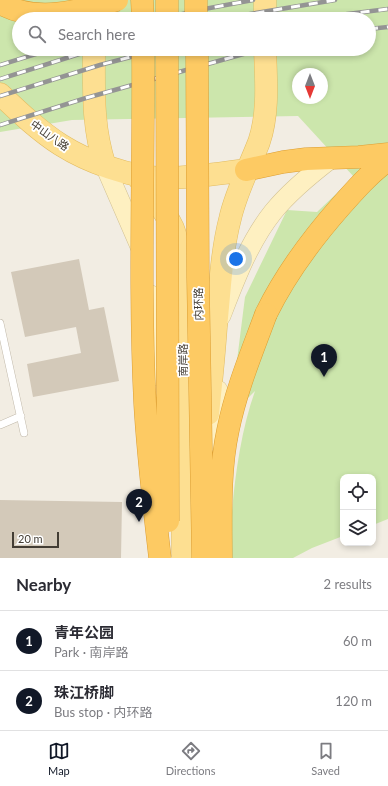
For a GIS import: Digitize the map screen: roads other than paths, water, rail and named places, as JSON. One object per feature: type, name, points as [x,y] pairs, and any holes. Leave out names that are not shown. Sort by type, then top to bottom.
[{"type":"highway","points":[[62,12],[88,9],[118,0]]},
{"type":"highway","points":[[142,0],[143,12]]},
{"type":"highway","points":[[167,0],[167,12]]},
{"type":"highway","points":[[196,0],[196,12]]},
{"type":"highway","points":[[0,3],[9,8],[23,12]]},
{"type":"highway","points":[[143,56],[142,206],[145,404],[158,558]]},
{"type":"highway","points":[[167,56],[169,558]]},
{"type":"highway","name":"内环路","points":[[197,56],[198,263],[203,558]]},
{"type":"highway","points":[[246,170],[283,162],[388,154]]},
{"type":"highway","points":[[222,558],[222,484],[227,431],[246,368],[266,314],[288,273],[314,236],[355,191],[388,160]]},
{"type":"main road","points":[[94,0],[94,12]]},
{"type":"main road","points":[[265,0],[265,12]]},
{"type":"main road","points":[[94,56],[95,125],[101,152],[105,166],[147,266],[151,292],[154,323],[158,558]]},
{"type":"main road","points":[[206,558],[206,441],[220,277],[230,219],[236,196],[259,141],[263,122],[265,106],[265,56]]},
{"type":"main road","name":"中山八路","points":[[0,94],[26,118],[61,145],[105,166],[136,174],[160,178],[188,177],[246,170]]},
{"type":"main road","points":[[222,558],[217,326],[250,248],[264,226],[282,202],[332,158]]},
{"type":"main road","name":"南岸路","points":[[136,174],[160,206],[173,228],[178,246],[182,309],[183,558]]},
{"type":"main road","points":[[178,246],[190,243],[203,243],[214,248],[223,256]]},
{"type":"main road","points":[[169,558],[183,536]]},
{"type":"lane","points":[[0,323],[24,433]]},
{"type":"lane","points":[[0,425],[21,416]]},
{"type":"railway","points":[[191,12],[253,0]]},
{"type":"railway","points":[[262,12],[335,0]]},
{"type":"railway","points":[[364,12],[388,9]]},
{"type":"railway","points":[[376,28],[388,27]]},
{"type":"railway","points":[[0,65],[29,56]]},
{"type":"railway","points":[[0,79],[73,56]]},
{"type":"railway","points":[[0,96],[134,56]]},
{"type":"railway","points":[[0,125],[86,98],[236,56]]},
{"type":"place","name":"青年公园","points":[[324,377]]},
{"type":"place","name":"珠江桥脚","points":[[139,522]]}]
